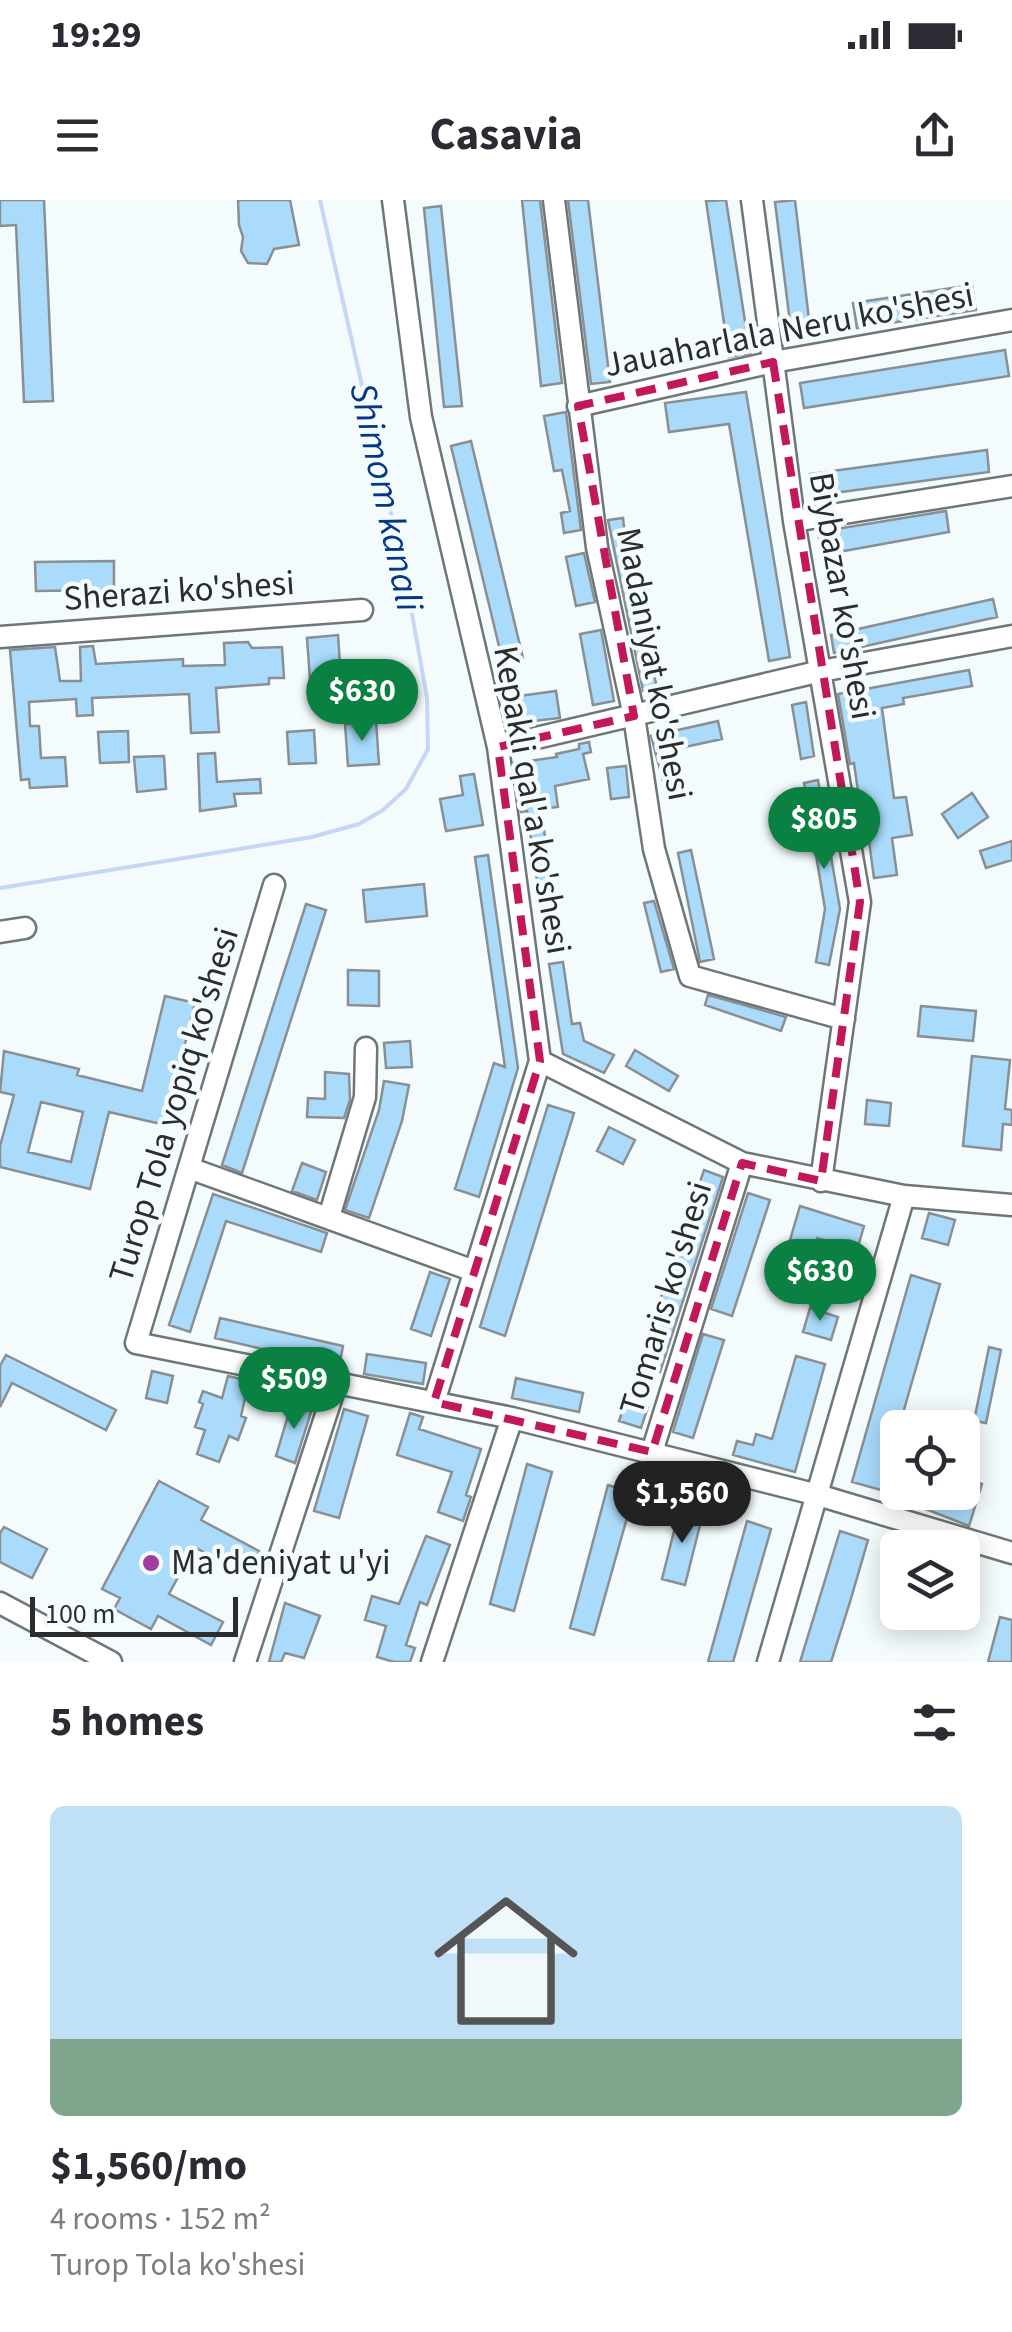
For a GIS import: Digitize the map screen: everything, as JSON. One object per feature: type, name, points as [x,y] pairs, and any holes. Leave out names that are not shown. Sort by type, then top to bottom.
[{"type":"street","name":"Kepakli qal'a ko'shesi","points":[[392,200],[421,418],[498,747],[540,1061],[434,1402]]},
{"type":"street","name":"Madaniyat ko'shesi","points":[[554,200],[597,547],[634,716],[654,849],[690,976],[844,1019]]},
{"type":"street","name":"Biybazar ko'shesi","points":[[752,200],[794,521],[860,902],[822,1181]]},
{"type":"street","name":"Jauaharlala Neru ko'shesi","points":[[578,406],[772,362],[1012,320]]},
{"type":"street","points":[[794,521],[1012,486]]},
{"type":"street","name":"Sherazi ko'shesi","points":[[0,637],[362,610]]},
{"type":"street","points":[[498,747],[821,672],[1012,636]]},
{"type":"street","name":"Turop Tola yopiq ko'shesi","points":[[274,885],[136,1344],[337,1382]]},
{"type":"street","points":[[0,932],[25,928]]},
{"type":"street","points":[[329,1217],[364,1098],[366,1048]]},
{"type":"street","points":[[540,1061],[742,1163],[904,1196],[1012,1205]]},
{"type":"street","name":"Tomaris ko'shesi","points":[[652,1452],[742,1163]]},
{"type":"street","points":[[189,1168],[474,1271]]},
{"type":"street","points":[[768,1662],[904,1196]]},
{"type":"street","points":[[244,1662],[337,1382],[652,1452],[818,1495],[1012,1553]]},
{"type":"street","points":[[432,1662],[512,1418]]},
{"type":"street","points":[[0,1603],[111,1662]]},
{"type":"highlighted area","points":[[773,362],[860,902],[821,1181],[742,1163],[652,1452],[434,1402],[540,1061],[498,747],[634,716],[578,406]]},
{"type":"building","points":[[0,200],[44,200],[53,401],[24,402],[16,225],[0,226]]},
{"type":"building","points":[[238,200],[290,200],[299,245],[274,249],[267,264],[248,263],[241,251]]},
{"type":"building","points":[[522,200],[540,200],[562,383],[541,386]]},
{"type":"building","points":[[568,200],[588,200],[610,382],[591,384]]},
{"type":"building","points":[[726,200],[750,353],[729,357],[706,201]]},
{"type":"building","points":[[795,200],[811,337],[792,339],[775,202]]},
{"type":"building","points":[[441,206],[462,406],[444,407],[424,208]]},
{"type":"building","points":[[972,285],[976,310],[857,328],[853,303]]},
{"type":"building","points":[[1005,350],[1009,376],[804,408],[800,383]]},
{"type":"building","points":[[746,392],[790,657],[769,661],[729,424],[669,432],[665,403]]},
{"type":"building","points":[[566,412],[581,530],[564,533],[561,513],[570,511],[562,470],[554,471],[544,416]]},
{"type":"building","points":[[471,441],[523,658],[503,663],[451,446]]},
{"type":"building","points":[[987,450],[989,472],[812,496],[810,474]]},
{"type":"building","points":[[946,511],[949,532],[822,555],[818,532]]},
{"type":"building","points":[[623,518],[625,535],[619,536],[657,687],[643,691],[608,520]]},
{"type":"building","points":[[584,553],[595,602],[576,606],[566,557]]},
{"type":"building","points":[[114,561],[114,590],[36,591],[35,562]]},
{"type":"building","points":[[993,599],[997,617],[834,653],[831,635]]},
{"type":"building","points":[[601,630],[614,701],[593,705],[580,634]]},
{"type":"building","points":[[338,635],[341,678],[310,680],[307,638]]},
{"type":"building","points":[[248,642],[252,648],[282,647],[284,678],[269,678],[269,684],[216,688],[219,732],[191,733],[189,694],[92,698],[93,715],[77,716],[76,699],[29,702],[30,726],[39,726],[41,758],[65,757],[67,786],[30,788],[29,779],[21,780],[10,650],[55,647],[60,681],[81,681],[80,647],[93,646],[96,664],[183,659],[183,666],[225,665],[224,643]]},
{"type":"building","points":[[969,670],[972,686],[903,698],[904,704],[882,708],[894,798],[906,797],[912,835],[892,838],[897,875],[874,878],[838,694]]},
{"type":"building","points":[[556,691],[560,718],[507,724],[504,698]]},
{"type":"building","points":[[806,702],[814,756],[801,759],[792,705]]},
{"type":"building","points":[[376,721],[379,764],[348,766],[345,724]]},
{"type":"building","points":[[718,721],[722,739],[671,750],[678,785],[665,788],[651,736]]},
{"type":"building","points":[[314,730],[316,763],[289,764],[287,732]]},
{"type":"building","points":[[128,731],[129,762],[100,763],[98,732]]},
{"type":"building","points":[[589,742],[591,752],[583,754],[589,779],[555,786],[558,807],[541,809],[559,934],[545,936],[527,811],[521,812],[514,763],[557,757],[556,754],[579,749],[579,744]]},
{"type":"building","points":[[215,753],[217,782],[260,779],[261,793],[234,794],[236,806],[200,811],[198,754]]},
{"type":"building","points":[[164,756],[166,789],[137,792],[134,757]]},
{"type":"building","points":[[626,766],[629,797],[611,799],[607,768]]},
{"type":"building","points":[[474,774],[483,825],[446,831],[440,799],[463,795],[460,776]]},
{"type":"building","points":[[818,780],[840,909],[829,965],[816,962],[825,909],[804,783]]},
{"type":"building","points":[[972,793],[988,817],[958,838],[942,814]]},
{"type":"building","points":[[1012,841],[1012,860],[986,868],[980,851]]},
{"type":"building","points":[[691,850],[714,959],[700,962],[678,853]]},
{"type":"building","points":[[488,855],[518,1068],[479,1197],[455,1189],[494,1063],[505,1067],[475,857]]},
{"type":"building","points":[[424,884],[427,916],[366,922],[363,890]]},
{"type":"building","points":[[654,901],[674,969],[661,972],[644,903]]},
{"type":"building","points":[[306,904],[326,910],[242,1173],[222,1165]]},
{"type":"building","points":[[563,962],[572,1024],[580,1023],[584,1041],[614,1055],[604,1073],[563,1054],[549,964]]},
{"type":"building","points":[[348,970],[379,971],[379,1006],[348,1005]]},
{"type":"building","points":[[708,995],[786,1017],[781,1031],[705,1005]]},
{"type":"building","points":[[165,996],[195,1003],[165,1125],[109,1112],[90,1189],[0,1167],[0,1146],[14,1095],[0,1092],[4,1051],[79,1069],[77,1075],[142,1091]],"holes":[[[41,1102],[83,1112],[71,1162],[28,1152]]]},
{"type":"building","points":[[921,1006],[976,1011],[973,1041],[918,1036]]},
{"type":"building","points":[[410,1041],[412,1067],[386,1068],[384,1043]]},
{"type":"building","points":[[635,1050],[678,1076],[669,1091],[626,1066]]},
{"type":"building","points":[[972,1056],[1010,1060],[1005,1109],[1012,1110],[1012,1125],[1003,1124],[1001,1150],[963,1146]]},
{"type":"building","points":[[325,1072],[349,1074],[350,1100],[344,1118],[307,1117],[308,1098],[325,1099]]},
{"type":"building","points":[[384,1081],[409,1085],[402,1121],[369,1218],[345,1210],[379,1110]]},
{"type":"building","points":[[867,1100],[891,1103],[889,1126],[865,1124]]},
{"type":"building","points":[[548,1105],[574,1113],[505,1336],[480,1327]]},
{"type":"building","points":[[609,1127],[635,1140],[623,1164],[597,1151]]},
{"type":"building","points":[[302,1163],[326,1172],[317,1200],[292,1191]]},
{"type":"building","points":[[704,1170],[723,1177],[660,1372],[638,1365]]},
{"type":"building","points":[[748,1193],[770,1200],[732,1316],[711,1309]]},
{"type":"building","points":[[213,1194],[327,1233],[321,1252],[226,1221],[190,1332],[169,1325]]},
{"type":"building","points":[[800,1206],[864,1226],[857,1250],[817,1238],[814,1248],[790,1240]]},
{"type":"building","points":[[929,1213],[955,1220],[948,1245],[922,1238]]},
{"type":"building","points":[[820,1263],[848,1272],[841,1296],[813,1287]]},
{"type":"building","points":[[430,1272],[450,1279],[431,1336],[411,1329]]},
{"type":"building","points":[[911,1275],[940,1284],[904,1410],[880,1410],[880,1490],[852,1482]]},
{"type":"building","points":[[810,1308],[838,1317],[831,1340],[803,1332]]},
{"type":"building","points":[[220,1318],[343,1346],[339,1367],[215,1338]]},
{"type":"building","points":[[703,1334],[724,1340],[693,1438],[673,1432]]},
{"type":"building","points":[[989,1347],[1001,1350],[986,1423],[980,1422],[980,1410],[976,1410]]},
{"type":"building","points":[[367,1354],[426,1363],[423,1384],[364,1374]]},
{"type":"building","points":[[6,1355],[116,1410],[106,1430],[12,1383],[0,1407],[0,1366]]},
{"type":"building","points":[[796,1356],[825,1364],[795,1472],[733,1455],[737,1441],[753,1445],[756,1434],[772,1439]]},
{"type":"building","points":[[152,1371],[173,1376],[167,1403],[146,1398]]},
{"type":"building","points":[[228,1376],[249,1381],[241,1416],[246,1418],[238,1440],[229,1436],[219,1462],[197,1454],[205,1430],[195,1427],[203,1391],[222,1398]]},
{"type":"building","points":[[516,1378],[583,1393],[579,1412],[512,1398]]},
{"type":"building","points":[[626,1400],[648,1407],[641,1428],[619,1421]]},
{"type":"building","points":[[292,1402],[312,1409],[295,1463],[276,1456]]},
{"type":"building","points":[[344,1409],[368,1416],[339,1518],[314,1511]]},
{"type":"building","points":[[410,1413],[423,1417],[419,1429],[481,1449],[466,1495],[471,1497],[463,1521],[438,1512],[452,1472],[397,1455]]},
{"type":"building","points":[[527,1464],[552,1472],[514,1611],[490,1604]]},
{"type":"building","name":"Ma'deniyat u'yi","points":[[159,1481],[208,1507],[201,1520],[259,1551],[247,1575],[194,1547],[169,1594],[223,1622],[211,1645],[158,1616],[151,1629],[114,1609],[120,1598],[102,1589]]},
{"type":"building","points":[[608,1485],[634,1493],[594,1635],[570,1628]]},
{"type":"building","points":[[680,1507],[703,1513],[685,1585],[662,1579]]},
{"type":"building","points":[[928,1510],[974,1510],[969,1526]]},
{"type":"building","points":[[747,1521],[771,1529],[733,1662],[708,1662]]},
{"type":"building","points":[[4,1527],[47,1549],[32,1578],[0,1562],[0,1533]]},
{"type":"building","points":[[840,1531],[868,1540],[850,1602],[831,1662],[800,1662]]},
{"type":"building","points":[[426,1536],[450,1545],[427,1605],[420,1602],[406,1645],[415,1648],[410,1662],[377,1657],[386,1626],[365,1620],[372,1596],[399,1604]]},
{"type":"building","points":[[285,1603],[320,1616],[304,1658],[285,1653],[281,1662],[269,1662]]},
{"type":"building","points":[[1000,1617],[1012,1620],[1012,1662],[988,1662]]},
{"type":"waterway","name":"Shimom kanali","points":[[0,888],[312,837],[359,824],[383,810],[406,789],[428,749],[427,698],[406,580],[320,200]]},
{"type":"place","name":"Ma'deniyat u'yi","points":[[151,1563]]}]
